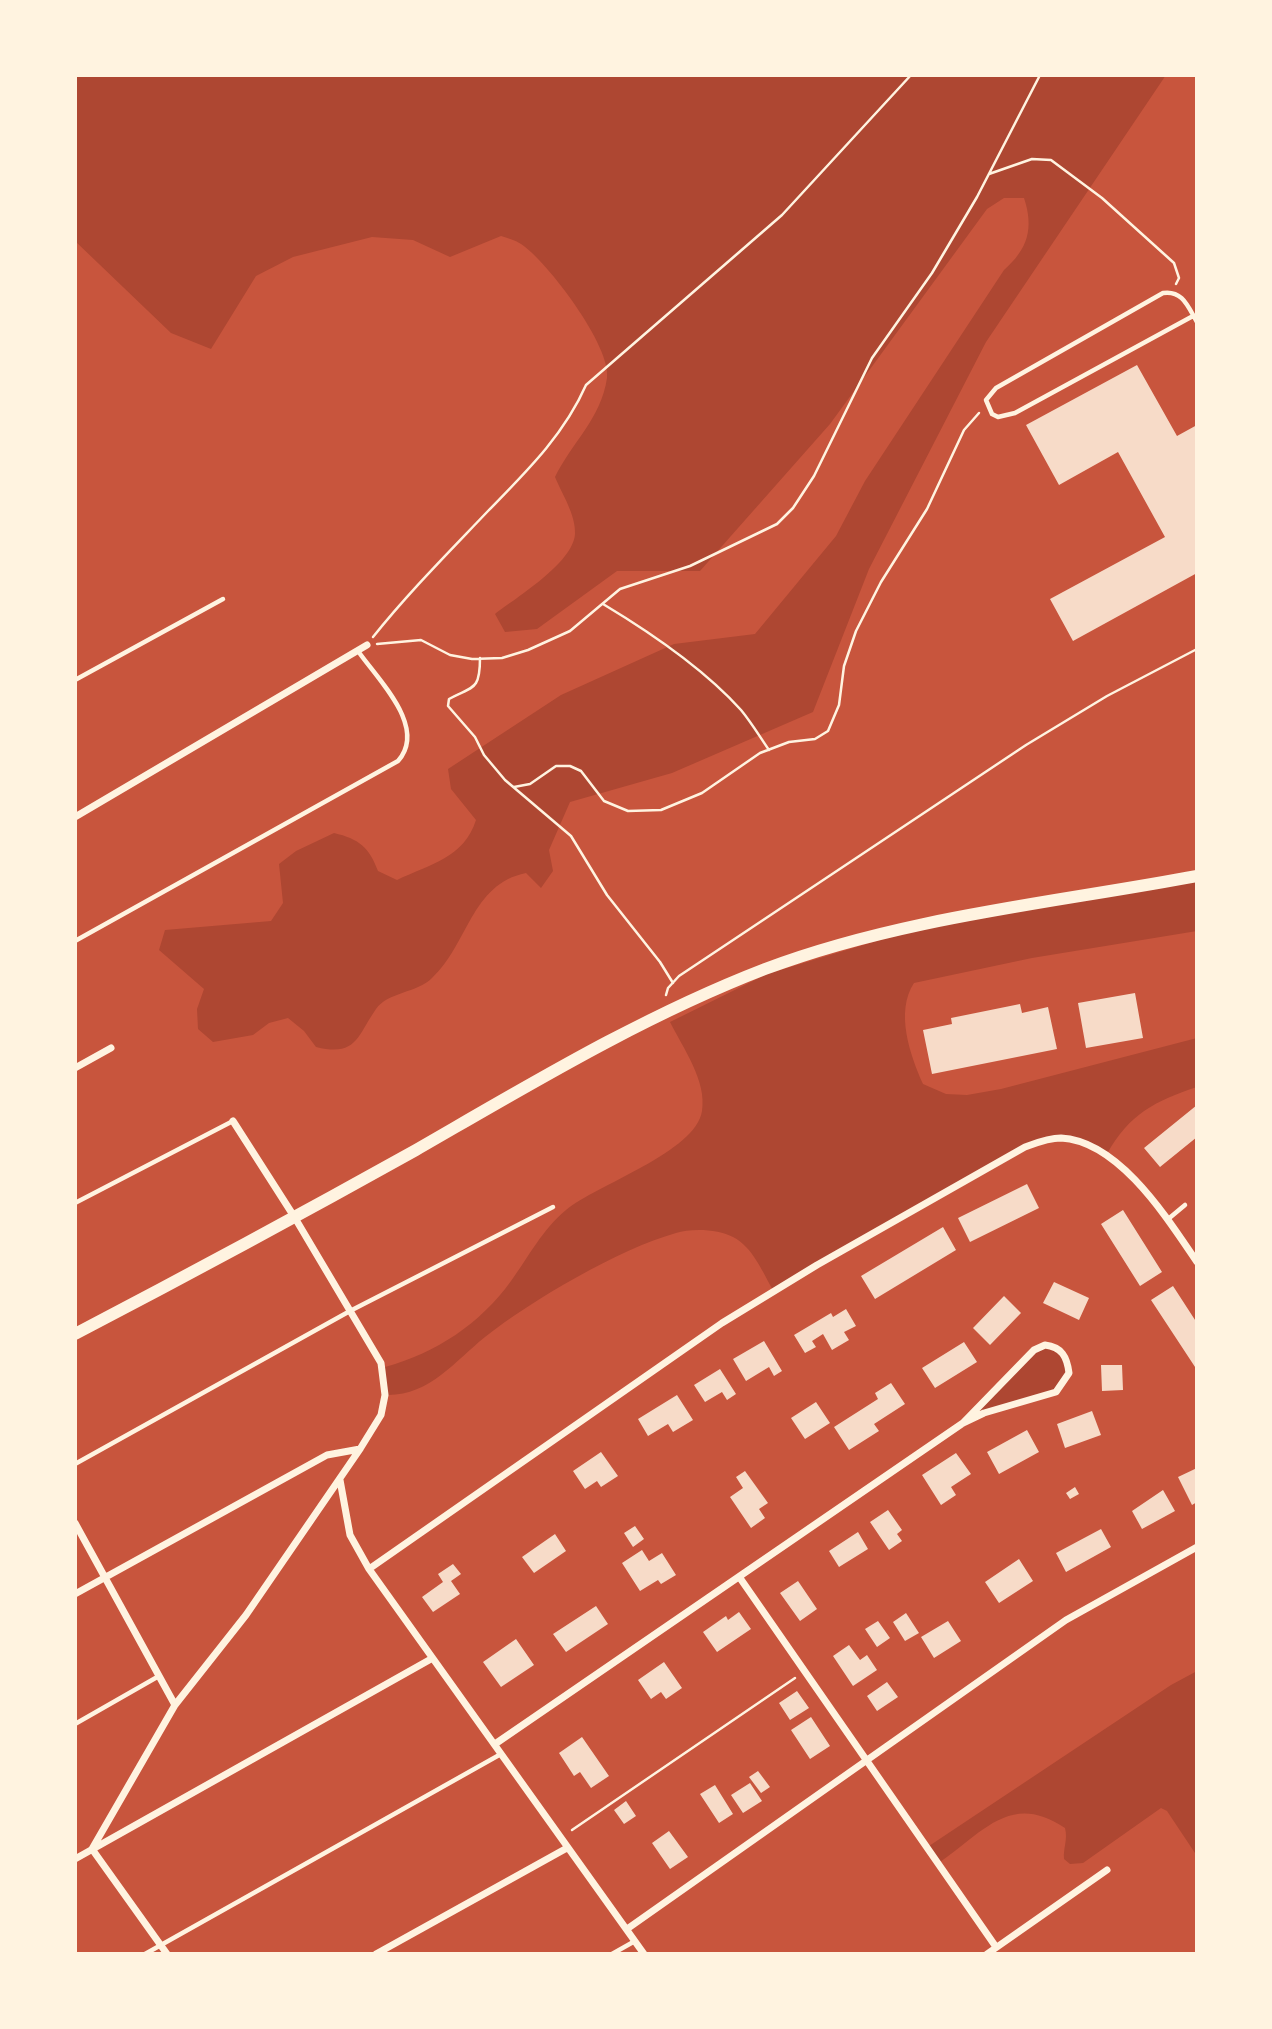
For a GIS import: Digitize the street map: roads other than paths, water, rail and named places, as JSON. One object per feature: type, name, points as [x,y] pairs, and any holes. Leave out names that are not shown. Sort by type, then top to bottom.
[{"type":"main road","points":[[75,1334],[295,1218],[526,1087],[668,1012],[765,969],[850,942],[967,916],[1197,876]]},
{"type":"street","points":[[75,817],[367,645]]},
{"type":"street","points":[[75,1068],[111,1048]]},
{"type":"street","points":[[92,1849],[175,1704],[246,1615],[381,1415],[385,1379],[381,1363],[295,1218],[233,1121]]},
{"type":"street","points":[[369,1569],[654,1368],[817,1265],[1024,1147],[1059,1138],[1089,1145],[1107,1154],[1145,1193],[1197,1262]]},
{"type":"street","points":[[495,1744],[963,1423],[984,1413],[1056,1392],[1069,1373],[1068,1361],[1062,1352],[1045,1345],[1034,1350],[963,1423]]},
{"type":"street","points":[[75,1594],[327,1455],[360,1449]]},
{"type":"street","points":[[340,1479],[350,1535],[369,1569],[644,1954]]},
{"type":"street","points":[[75,1522],[175,1704]]},
{"type":"street","points":[[627,1929],[1066,1620],[1197,1547]]},
{"type":"street","points":[[740,1578],[996,1947]]},
{"type":"street","points":[[75,1859],[431,1659]]},
{"type":"street","points":[[376,1954],[567,1848]]},
{"type":"street","points":[[92,1849],[167,1954]]},
{"type":"street","points":[[987,1954],[1107,1870]]},
{"type":"lane","points":[[1193,316],[1015,414],[998,417],[987,407],[986,400],[996,388],[1163,293],[1173,292],[1181,296],[1197,322]]},
{"type":"lane","points":[[75,680],[223,599]]},
{"type":"lane","points":[[75,941],[398,761],[406,752],[409,727],[358,651]]},
{"type":"lane","points":[[75,1203],[233,1121]]},
{"type":"lane","points":[[1166,1220],[1185,1205]]},
{"type":"lane","points":[[75,1464],[350,1311],[553,1207]]},
{"type":"lane","points":[[75,1724],[159,1676]]},
{"type":"lane","points":[[145,1954],[502,1754]]},
{"type":"lane","points":[[612,1954],[635,1941]]}]
